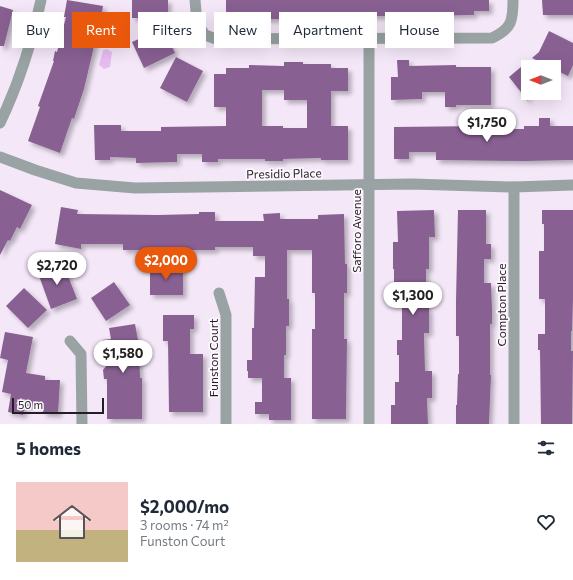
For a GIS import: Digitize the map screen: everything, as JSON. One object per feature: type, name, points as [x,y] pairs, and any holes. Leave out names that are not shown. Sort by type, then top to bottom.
[{"type":"street","points":[[0,123],[13,96],[33,35],[41,0]]},
{"type":"street","points":[[196,0],[197,22],[205,35],[216,39],[279,39]]},
{"type":"street","points":[[377,39],[492,38],[502,33],[509,26],[513,14],[513,0]]},
{"type":"street","name":"Safforo Avenue","points":[[369,48],[369,424]]},
{"type":"street","name":"Presidio Place","points":[[0,157],[76,183],[135,188],[412,184],[514,187],[573,185]]},
{"type":"street","name":"Compton Place","points":[[514,187],[514,424]]},
{"type":"street","name":"Funston Court","points":[[219,293],[226,315],[226,424]]},
{"type":"street","points":[[70,341],[81,354],[82,424]]},
{"type":"shaded area","points":[[107,49],[112,52],[110,67],[104,69],[99,65],[103,50]]},
{"type":"building","points":[[67,0],[103,6],[102,12],[72,12],[72,48],[94,48],[84,89],[60,153],[28,141],[40,107],[38,106],[54,61],[55,51],[57,52],[58,48],[64,48],[64,25],[66,17],[64,17]]},
{"type":"building","points":[[132,0],[168,0],[168,12],[138,12],[138,18],[132,18]]},
{"type":"building","points":[[226,0],[489,0],[489,11],[474,11],[474,15],[454,15],[454,12],[385,12],[385,16],[377,16],[377,12],[279,12],[279,19],[271,19],[271,12],[226,12]]},
{"type":"building","points":[[542,0],[573,0],[573,15],[543,15]]},
{"type":"building","points":[[0,6],[13,10],[4,46],[0,46]]},
{"type":"building","points":[[549,31],[573,43],[573,65],[568,76],[561,72],[561,60],[536,60],[532,58],[539,52]]},
{"type":"building","points":[[138,39],[138,48],[173,48],[175,53],[144,68],[132,42]]},
{"type":"building","points":[[176,57],[203,71],[187,102],[160,88]]},
{"type":"building","points":[[397,60],[409,60],[409,66],[456,65],[456,67],[491,67],[491,105],[456,105],[456,107],[445,107],[445,92],[422,92],[422,99],[391,100],[391,77],[398,77]]},
{"type":"building","points":[[284,62],[303,62],[303,64],[331,64],[331,68],[348,68],[348,91],[331,91],[331,126],[348,126],[348,160],[321,160],[321,158],[283,159],[283,161],[265,161],[265,159],[218,159],[218,162],[202,162],[202,154],[177,154],[177,162],[136,163],[136,158],[110,157],[110,160],[95,160],[94,125],[121,125],[121,131],[161,131],[161,127],[226,126],[226,107],[214,107],[214,74],[226,74],[226,68],[249,68],[249,65],[284,66]],"holes":[[[262,90],[284,90],[284,100],[307,100],[307,128],[262,126]]]},
{"type":"building","points":[[521,67],[521,92],[509,77]]},
{"type":"building","points":[[539,118],[550,118],[550,126],[573,126],[573,160],[436,160],[436,152],[409,152],[409,159],[394,159],[394,127],[486,126],[486,129],[524,129],[524,126],[539,126]]},
{"type":"building","points":[[0,190],[32,205],[20,229],[17,227],[10,241],[8,240],[0,255]]},
{"type":"building","points":[[61,207],[78,210],[77,214],[158,215],[215,212],[215,221],[264,221],[263,214],[280,213],[280,219],[318,219],[318,215],[344,214],[345,264],[347,264],[347,293],[344,293],[344,339],[347,339],[346,419],[312,419],[312,329],[315,329],[315,293],[312,293],[312,250],[287,250],[287,299],[289,299],[289,326],[286,326],[284,378],[291,378],[291,420],[269,420],[269,414],[255,414],[255,402],[262,402],[262,378],[248,378],[247,371],[247,360],[252,360],[255,277],[265,277],[265,256],[253,256],[253,247],[215,247],[215,250],[123,250],[123,244],[81,244],[81,249],[55,244]]},
{"type":"building","points":[[434,210],[435,237],[429,237],[429,269],[426,269],[426,308],[429,308],[429,333],[424,333],[425,371],[432,371],[432,398],[427,398],[428,424],[391,424],[391,405],[395,405],[395,382],[399,382],[399,355],[397,355],[397,340],[402,340],[402,289],[394,289],[393,269],[393,242],[398,242],[397,211]]},
{"type":"building","points":[[458,210],[486,210],[486,244],[491,244],[491,259],[484,259],[484,283],[491,283],[492,309],[492,324],[490,324],[491,375],[489,424],[456,424],[459,374],[459,336],[456,336]]},
{"type":"building","points":[[542,210],[573,210],[573,299],[571,331],[571,351],[573,351],[572,424],[541,424],[540,350],[538,350],[538,334],[545,334],[545,299],[539,299],[539,251],[544,251],[544,224],[542,224]]},
{"type":"building","points":[[63,263],[77,299],[51,309],[38,273]]},
{"type":"building","points":[[150,267],[183,267],[183,295],[150,295]]},
{"type":"building","points":[[114,282],[130,305],[106,321],[91,298]]},
{"type":"building","points":[[24,288],[47,310],[28,328],[6,306]]},
{"type":"building","points":[[163,315],[194,315],[194,329],[190,329],[190,354],[203,354],[203,412],[169,412],[168,341],[163,341]]},
{"type":"building","points":[[135,324],[139,346],[140,378],[142,378],[142,419],[107,419],[107,379],[104,379],[103,370],[107,365],[103,340],[111,339],[109,328]]},
{"type":"building","points":[[5,332],[33,337],[26,373],[45,376],[45,380],[60,380],[58,414],[43,413],[43,406],[25,406],[23,415],[8,412],[11,394],[2,392],[8,360],[0,358]]}]
